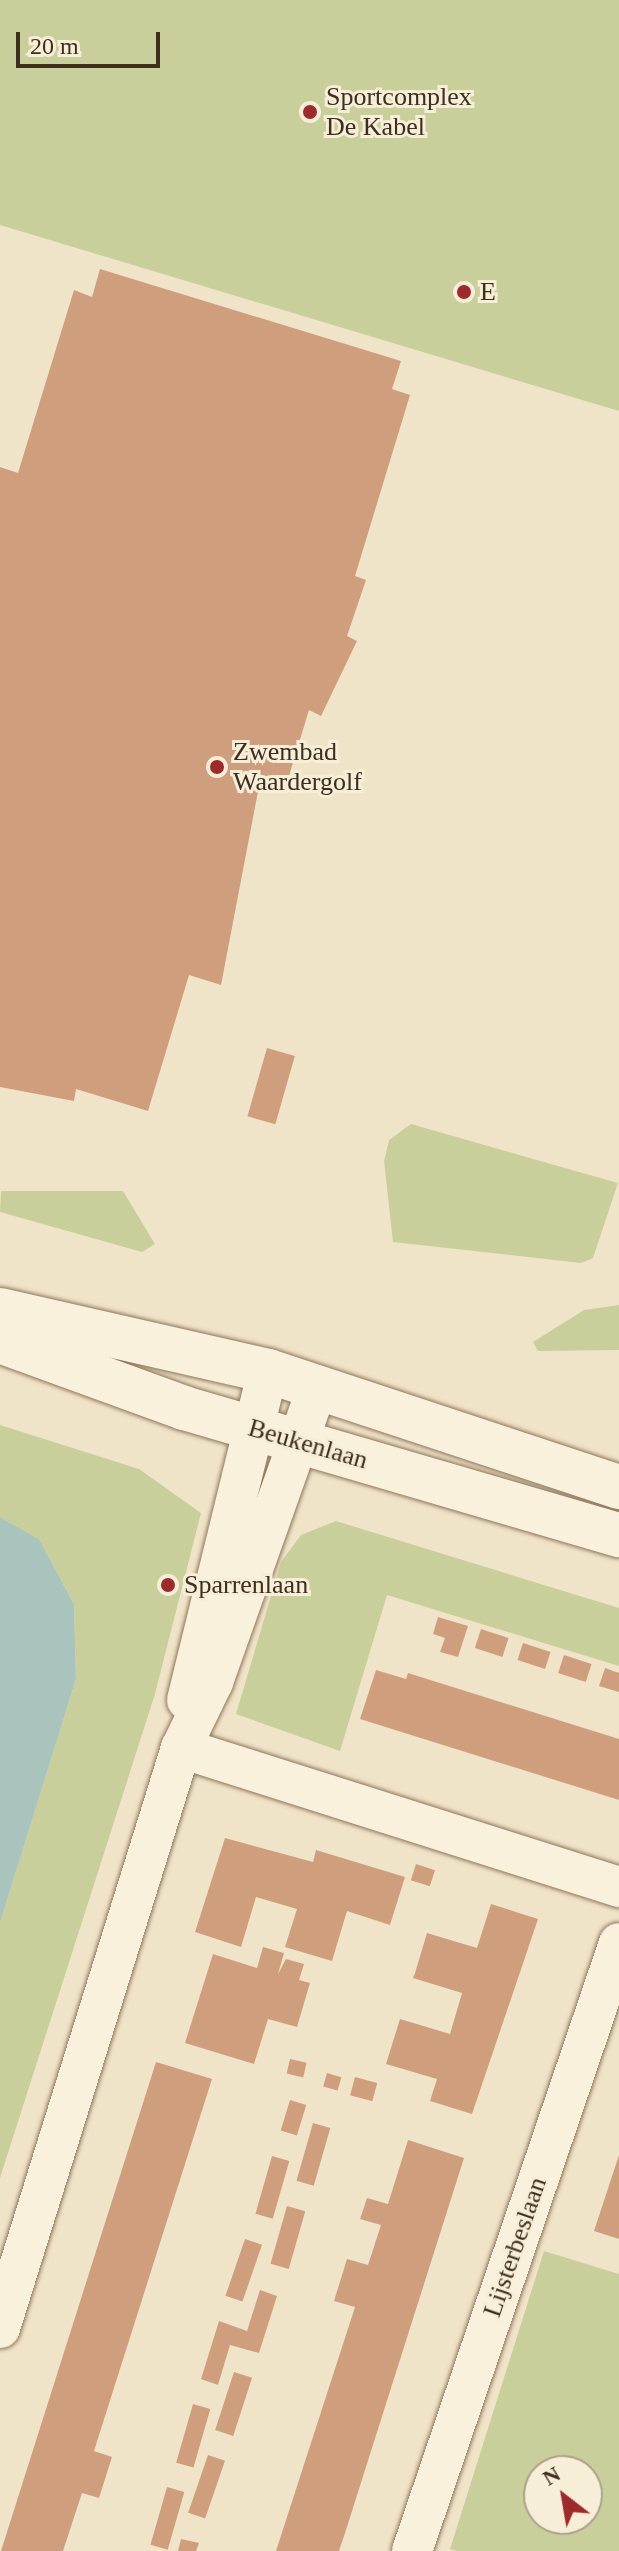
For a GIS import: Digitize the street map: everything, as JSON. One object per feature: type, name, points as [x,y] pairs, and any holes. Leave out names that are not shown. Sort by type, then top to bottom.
[{"type":"street","points":[[0,1310],[268,1371],[619,1487]]},
{"type":"street","name":"Beukenlaan","points":[[0,1341],[250,1427],[619,1535]]},
{"type":"street","points":[[181,1748],[191,1661],[250,1427],[268,1371]]},
{"type":"street","points":[[0,2328],[181,1748],[213,1682],[301,1442],[318,1386]]},
{"type":"street","points":[[181,1748],[619,1887]]},
{"type":"street","name":"Lijsterbeslaan","points":[[412,2551],[619,1943]]},
{"type":"green space","name":"E","points":[[0,0],[619,0],[619,411],[0,225]]},
{"type":"green space","points":[[411,1124],[618,1183],[593,1258],[581,1263],[393,1242],[384,1161],[389,1140]]},
{"type":"green space","points":[[1,1191],[123,1191],[155,1244],[142,1252],[0,1212]]},
{"type":"green space","points":[[619,1305],[619,1350],[538,1351],[533,1342],[584,1310]]},
{"type":"green space","points":[[0,1425],[139,1469],[201,1513],[155,1694],[0,2178],[0,1923],[76,1679],[74,1604],[39,1539],[0,1517]]},
{"type":"green space","points":[[336,1521],[619,1608],[619,1666],[387,1595],[340,1751],[236,1714],[281,1562],[301,1535]]},
{"type":"green space","points":[[544,2251],[619,2274],[619,2551],[450,2549]]},
{"type":"water","points":[[0,1517],[39,1539],[74,1604],[76,1679],[0,1923]]},
{"type":"building","points":[[100,269],[401,361],[392,389],[410,395],[355,576],[366,580],[347,636],[357,641],[321,716],[309,710],[285,789],[260,781],[221,985],[189,975],[148,1111],[76,1089],[74,1101],[0,1087],[0,467],[18,473],[74,290],[92,297]]},
{"type":"building","points":[[267,1048],[295,1056],[275,1124],[247,1116]]},
{"type":"building","points":[[438,1617],[468,1626],[458,1657],[440,1652],[445,1638],[433,1634]]},
{"type":"building","points":[[481,1629],[509,1638],[502,1657],[475,1648]]},
{"type":"building","points":[[523,1643],[551,1652],[545,1669],[517,1660]]},
{"type":"building","points":[[564,1655],[592,1664],[586,1682],[558,1673]]},
{"type":"building","points":[[605,1668],[619,1673],[619,1692],[599,1686]]},
{"type":"building","points":[[376,1670],[406,1679],[408,1673],[619,1739],[619,1800],[360,1719]]},
{"type":"building","points":[[225,1838],[313,1862],[316,1850],[405,1877],[390,1925],[347,1911],[332,1961],[285,1947],[297,1909],[256,1897],[241,1947],[195,1932]]},
{"type":"building","points":[[416,1864],[435,1870],[430,1886],[411,1880]]},
{"type":"building","points":[[491,1904],[538,1919],[472,2114],[430,2101],[437,2079],[386,2064],[400,2019],[450,2034],[462,1993],[413,1978],[427,1933],[477,1948]]},
{"type":"building","points":[[263,1947],[284,1953],[278,1974],[286,1959],[304,1964],[299,1980],[310,1983],[297,2027],[268,2019],[254,2064],[185,2043],[213,1954],[257,1968]]},
{"type":"building","points":[[290,2059],[307,2063],[303,2077],[287,2074]]},
{"type":"building","points":[[156,2062],[212,2079],[94,2451],[112,2457],[99,2498],[82,2493],[63,2551],[1,2551]]},
{"type":"building","points":[[327,2073],[341,2077],[338,2091],[323,2086]]},
{"type":"building","points":[[355,2077],[377,2083],[372,2101],[350,2095]]},
{"type":"building","points":[[290,2100],[306,2105],[297,2136],[281,2131]]},
{"type":"building","points":[[313,2123],[330,2128],[314,2186],[296,2181]]},
{"type":"building","points":[[408,2140],[464,2158],[346,2530],[339,2551],[276,2551],[355,2307],[334,2301],[347,2259],[368,2265],[381,2225],[360,2219],[367,2198],[388,2204]]},
{"type":"building","points":[[619,2155],[619,2239],[594,2231]]},
{"type":"building","points":[[272,2156],[289,2161],[273,2219],[255,2214]]},
{"type":"building","points":[[287,2206],[305,2211],[289,2269],[270,2264]]},
{"type":"building","points":[[245,2239],[262,2245],[242,2302],[225,2296]]},
{"type":"building","points":[[260,2290],[277,2296],[259,2353],[230,2345],[218,2385],[201,2379],[219,2321],[247,2331]]},
{"type":"building","points":[[234,2372],[252,2378],[233,2436],[215,2430]]},
{"type":"building","points":[[193,2404],[210,2409],[193,2468],[176,2463]]},
{"type":"building","points":[[208,2455],[225,2461],[205,2519],[188,2513]]},
{"type":"building","points":[[167,2487],[184,2492],[168,2550],[150,2545]]},
{"type":"building","points":[[181,2539],[199,2543],[196,2551],[178,2551]]},
{"type":"place","name":"Sportcomplex De Kabel","points":[[310,112]]},
{"type":"place","name":"E","points":[[464,292]]},
{"type":"place","name":"Zwembad Waardergolf","points":[[217,767]]},
{"type":"place","name":"Sparrenlaan","points":[[168,1585]]}]
